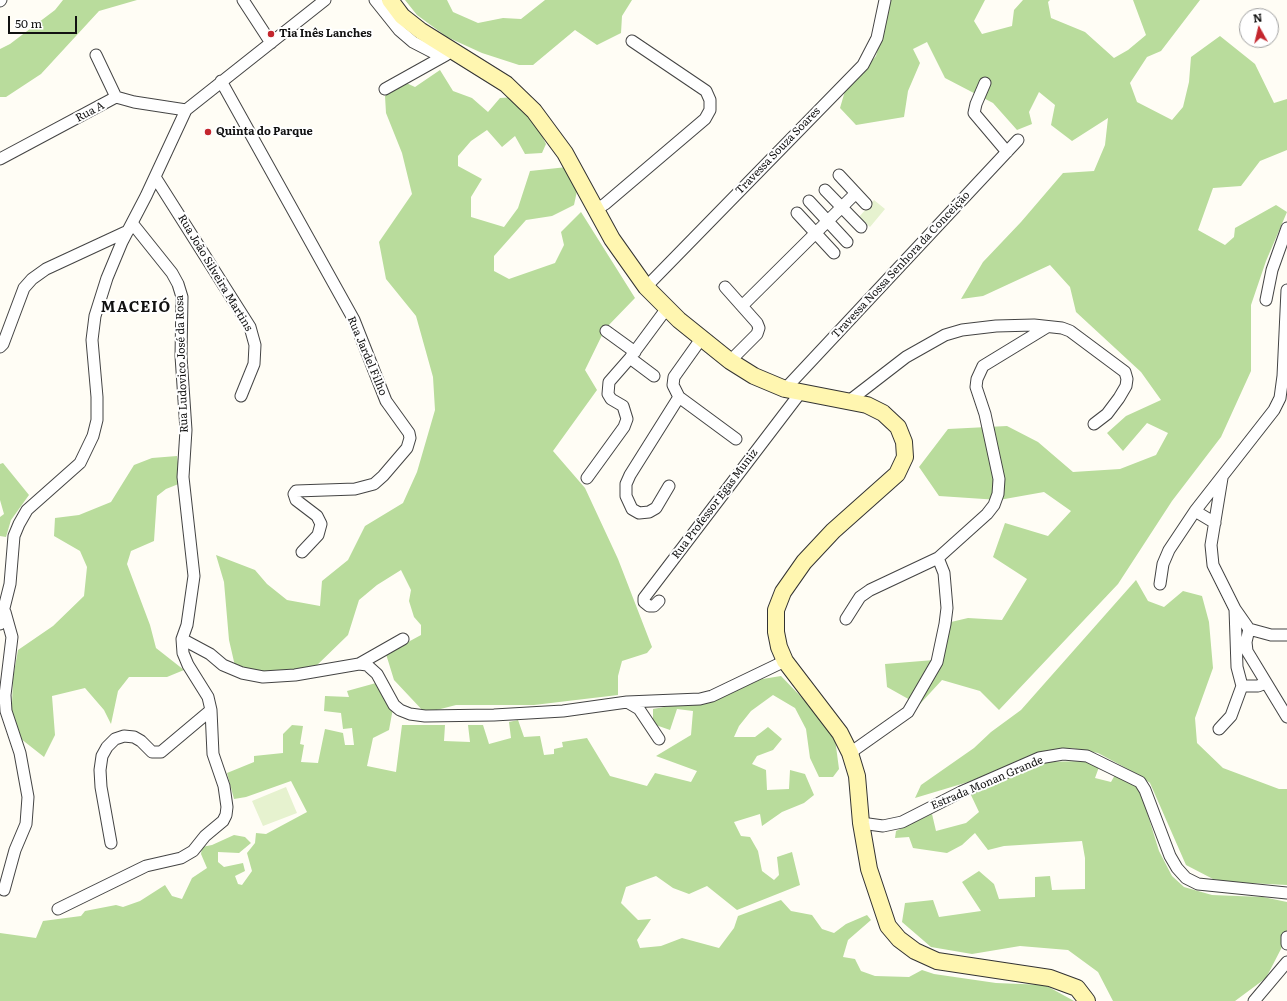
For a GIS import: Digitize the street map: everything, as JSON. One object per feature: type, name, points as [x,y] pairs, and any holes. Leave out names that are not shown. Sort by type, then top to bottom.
[{"type":"main road","points":[[390,0],[402,16],[448,55],[506,84],[534,111],[565,153],[595,210],[612,238],[646,287],[701,339],[754,376],[785,389],[867,405],[883,413],[898,428],[904,442],[905,458],[897,474],[834,531],[804,562],[783,592],[776,610],[776,632],[785,661],[840,733],[850,753],[857,776],[861,822],[868,869],[888,926],[899,939],[916,952],[937,961],[1050,978],[1077,988],[1087,1001]]},
{"type":"street","points":[[243,0],[271,43]]},
{"type":"street","points":[[0,624],[10,584],[14,536],[19,524],[27,510],[80,463],[93,436],[98,420],[92,340],[95,316],[107,278],[186,110],[325,0]]},
{"type":"street","points":[[376,0],[399,30],[413,42],[448,55]]},
{"type":"street","name":"Travessa Souza Soares","points":[[646,287],[863,65],[877,38],[881,3]]},
{"type":"street","points":[[595,210],[606,204],[705,119],[710,110],[710,100],[706,91],[632,41]]},
{"type":"street","points":[[96,55],[116,97]]},
{"type":"street","points":[[385,89],[448,55]]},
{"type":"street","name":"Rua Jardel Filho","points":[[221,81],[354,320],[386,401],[409,433],[410,438],[407,448],[383,476],[374,484],[355,489],[296,491],[294,494],[296,500],[317,516],[321,524],[318,535],[302,552]]},
{"type":"street","points":[[985,83],[976,104],[974,113],[1007,152]]},
{"type":"street","name":"Rua A","points":[[0,159],[116,97],[134,102],[186,110]]},
{"type":"street","name":"Travessa Nossa Senhora da Conceição","points":[[785,389],[1018,140]]},
{"type":"street","points":[[839,175],[866,204]]},
{"type":"street","name":"Rua João Silveira Martins","points":[[155,177],[250,327],[256,345],[254,364],[241,396]]},
{"type":"street","points":[[825,190],[861,227]]},
{"type":"street","points":[[742,306],[856,193]]},
{"type":"street","points":[[809,201],[847,242]]},
{"type":"street","points":[[797,213],[834,253]]},
{"type":"street","points":[[0,347],[3,344],[24,288],[32,279],[46,269],[130,227]]},
{"type":"street","name":"Rua Ludovico José da Rosa","points":[[58,910],[146,866],[181,858],[193,851],[206,836],[223,821],[226,815],[227,807],[224,786],[213,754],[211,710],[208,697],[183,653],[182,639],[187,625],[194,576],[183,477],[186,430],[181,356],[182,297],[178,284],[172,273],[130,227]]},
{"type":"street","points":[[1266,300],[1272,270],[1287,228]]},
{"type":"street","points":[[725,287],[757,322],[758,331],[730,360]]},
{"type":"street","points":[[1160,584],[1164,564],[1169,550],[1195,510],[1261,429],[1280,398],[1283,376],[1287,293]]},
{"type":"street","points":[[587,478],[624,427],[627,419],[623,406],[611,399],[607,389],[609,382],[632,355],[667,308]]},
{"type":"street","points":[[849,401],[906,357],[945,335],[962,330],[996,326],[1034,325],[1062,328],[1070,331],[1125,372],[1127,379],[1126,386],[1119,398],[1107,414],[1094,424]]},
{"type":"street","points":[[846,619],[860,597],[870,590],[938,558],[987,514],[998,494],[999,479],[985,414],[976,387],[980,370],[983,366],[1047,327]]},
{"type":"street","points":[[606,331],[654,376]]},
{"type":"street","points":[[701,339],[672,380],[679,397],[736,439]]},
{"type":"street","name":"Rua Professor Egas Muniz","points":[[659,601],[654,606],[649,606],[644,602],[644,598],[800,392]]},
{"type":"street","points":[[669,486],[656,508],[649,512],[639,513],[632,509],[626,496],[626,484],[630,475],[679,397]]},
{"type":"street","points":[[1222,477],[1216,523],[1211,545],[1213,565],[1235,609],[1249,629],[1271,635],[1287,635]]},
{"type":"street","points":[[1195,510],[1216,523]]},
{"type":"street","points":[[850,753],[908,712],[914,705],[937,662],[947,608],[944,573],[938,558]]},
{"type":"street","points":[[1235,609],[1242,642],[1287,717]]},
{"type":"street","points":[[4,612],[12,637],[5,695],[6,712],[20,753],[28,804],[26,824],[15,850],[4,890]]},
{"type":"street","points":[[1220,729],[1231,716],[1242,686],[1238,676],[1242,642],[1249,629]]},
{"type":"street","points":[[182,639],[210,654],[223,665],[242,673],[263,677],[295,675],[359,664],[367,665],[373,669],[394,705],[400,710],[425,716],[494,716],[563,711],[627,702],[700,699],[712,696],[785,661]]},
{"type":"street","points":[[359,664],[403,639]]},
{"type":"street","points":[[1242,686],[1258,686],[1266,683]]},
{"type":"street","points":[[627,702],[639,709],[659,739]]},
{"type":"street","points":[[111,843],[101,787],[100,770],[102,756],[107,747],[115,739],[124,736],[134,737],[152,752],[161,752],[211,710]]},
{"type":"street","name":"Estrada Monan Grande","points":[[861,822],[883,826],[902,822],[961,792],[1039,758],[1063,754],[1087,756],[1140,782],[1146,790],[1170,856],[1177,868],[1186,878],[1198,884],[1287,893]]},
{"type":"street","points":[[1287,937],[1287,944]]},
{"type":"street","points":[[1254,1001],[1287,962]]},
{"type":"green space","points":[[63,0],[137,0],[99,11],[41,74],[6,97],[0,97],[0,49],[10,44],[55,10]]},
{"type":"green space","points":[[405,0],[447,0],[453,12],[478,23],[503,18],[521,19],[545,0],[632,0],[622,16],[621,33],[597,45],[575,30],[533,65],[519,65],[482,53],[447,37],[417,15]]},
{"type":"green space","points":[[891,0],[985,0],[974,21],[982,34],[1012,26],[1014,10],[1023,0],[1050,0],[1048,2],[1051,18],[1085,32],[1114,58],[1128,50],[1146,35],[1133,0],[1200,0],[1161,51],[1147,57],[1130,83],[1137,102],[1172,120],[1183,107],[1189,82],[1191,57],[1220,36],[1255,64],[1274,103],[1287,99],[1287,150],[1260,161],[1241,186],[1213,188],[1198,230],[1225,245],[1234,237],[1235,228],[1276,205],[1287,212],[1266,261],[1251,305],[1251,371],[1221,437],[1172,501],[1118,584],[999,710],[980,691],[942,680],[919,705],[887,687],[885,664],[934,660],[951,622],[968,618],[1002,620],[1027,579],[993,557],[1005,523],[1048,536],[1071,511],[1044,492],[999,500],[939,496],[919,467],[948,429],[1007,426],[1038,442],[1073,472],[1120,469],[1156,455],[1168,433],[1147,423],[1123,451],[1107,433],[1126,416],[1161,400],[1141,372],[1076,312],[1070,287],[1050,265],[983,296],[961,299],[983,262],[1021,222],[1063,173],[1094,171],[1105,145],[1108,118],[1072,141],[1051,125],[1055,105],[1039,92],[1029,112],[1032,124],[1017,130],[993,103],[945,78],[927,42],[913,49],[920,63],[908,91],[904,117],[856,125],[840,108],[845,91],[876,56]]},
{"type":"green space","points":[[440,70],[453,91],[472,98],[488,112],[500,98],[515,97],[532,115],[546,144],[542,153],[525,154],[515,136],[502,147],[487,130],[471,141],[458,156],[458,166],[482,179],[471,197],[471,217],[504,227],[518,208],[530,171],[567,167],[577,191],[574,205],[552,216],[526,220],[494,256],[494,271],[509,279],[555,263],[564,245],[561,232],[581,212],[635,298],[605,329],[585,370],[597,390],[553,451],[585,488],[618,559],[652,647],[647,653],[622,661],[618,676],[618,695],[534,705],[456,705],[425,713],[394,680],[386,654],[421,635],[421,625],[414,617],[409,601],[411,590],[401,570],[377,585],[359,600],[348,635],[313,669],[269,676],[235,666],[229,640],[224,582],[216,555],[255,570],[267,584],[287,600],[320,606],[322,581],[348,560],[365,526],[403,503],[417,472],[435,410],[433,377],[416,316],[386,279],[379,242],[412,194],[402,153],[386,113],[385,96],[404,82],[415,87]]},
{"type":"green space","points":[[874,200],[885,209],[870,227],[859,217]]},
{"type":"green space","points":[[177,456],[181,483],[166,489],[157,496],[154,541],[131,551],[127,564],[150,625],[156,648],[184,670],[167,677],[129,677],[118,691],[111,724],[104,710],[85,688],[52,696],[55,735],[44,757],[11,731],[13,678],[18,650],[53,626],[84,596],[87,567],[80,551],[54,536],[55,518],[79,515],[111,502],[134,465],[152,458]]},
{"type":"green space","points":[[3,463],[29,495],[11,520],[6,537],[0,536],[0,517],[4,514],[0,500],[0,464]]},
{"type":"green space","points":[[1136,580],[1148,601],[1164,607],[1183,591],[1202,596],[1209,622],[1213,668],[1195,718],[1197,743],[1223,768],[1279,789],[1287,789],[1287,885],[1229,882],[1213,879],[1186,865],[1150,783],[1139,775],[1098,753],[1071,748],[1045,751],[988,776],[915,798],[921,785],[974,748],[991,732],[1021,710]]},
{"type":"green space","points":[[781,676],[834,731],[839,769],[833,777],[819,777],[810,758],[806,729],[795,708],[773,695],[751,711],[739,726],[734,737],[755,737],[768,727],[782,739],[773,750],[757,756],[752,764],[766,770],[767,790],[789,789],[790,770],[805,774],[814,795],[804,803],[782,812],[762,826],[760,814],[734,822],[741,836],[750,837],[758,851],[762,871],[774,880],[779,875],[777,857],[792,852],[800,885],[737,910],[707,886],[689,894],[673,888],[656,876],[626,887],[621,903],[638,920],[651,919],[637,940],[640,948],[661,946],[682,938],[719,948],[734,928],[738,916],[781,900],[791,911],[812,915],[822,929],[834,933],[846,924],[867,915],[871,920],[848,940],[843,957],[855,959],[861,971],[875,976],[909,977],[922,970],[934,974],[996,983],[1045,985],[1074,1001],[0,1001],[0,933],[36,938],[43,921],[81,916],[85,911],[116,905],[123,907],[140,901],[165,885],[172,896],[182,899],[192,878],[207,868],[201,854],[202,847],[212,845],[234,835],[245,837],[251,843],[239,853],[218,852],[218,862],[224,867],[243,863],[245,871],[235,876],[238,884],[242,885],[252,871],[247,853],[255,843],[256,833],[266,834],[307,812],[291,781],[246,797],[234,799],[227,773],[254,762],[254,756],[283,753],[283,734],[292,725],[303,726],[300,744],[304,745],[301,762],[318,763],[325,729],[343,733],[345,745],[354,745],[352,728],[343,729],[341,713],[324,711],[325,696],[349,697],[347,691],[376,683],[393,708],[389,730],[373,738],[367,766],[396,772],[402,725],[445,725],[444,741],[470,742],[468,725],[483,725],[489,744],[511,738],[509,722],[518,720],[524,737],[540,736],[544,755],[554,754],[554,749],[563,747],[562,742],[587,738],[610,776],[647,786],[655,773],[691,782],[697,771],[656,756],[691,735],[693,711],[677,709],[670,730],[653,724],[653,709],[692,702],[744,682]]},
{"type":"green space","points":[[1088,761],[1099,767],[1095,778],[1111,782],[1116,773],[1138,783],[1159,851],[1172,876],[1184,887],[1212,895],[1263,897],[1287,902],[1287,949],[1282,947],[1266,978],[1235,1001],[1113,1001],[1098,972],[1068,950],[1020,946],[972,954],[931,947],[902,922],[905,903],[933,900],[939,917],[981,911],[962,882],[979,871],[994,884],[999,899],[1035,897],[1035,877],[1050,876],[1052,890],[1085,889],[1085,858],[1082,841],[1004,846],[988,850],[975,833],[962,845],[947,853],[913,848],[909,837],[895,838],[896,831],[932,814],[936,831],[966,823],[979,812],[970,793],[1039,762]]},
{"type":"green space","points":[[286,787],[297,813],[263,826],[252,801]]},
{"type":"place","name":"Tia Inês Lanches","points":[[271,34]]},
{"type":"place","name":"Quinta do Parque","points":[[208,132]]},
{"type":"district","name":"MACEIÓ","points":[[136,308]]}]
